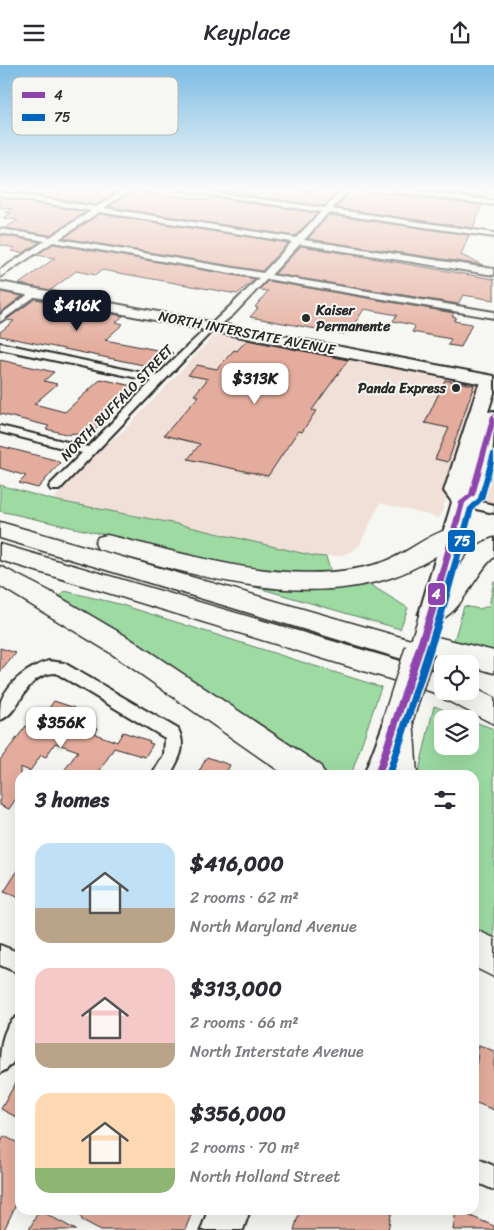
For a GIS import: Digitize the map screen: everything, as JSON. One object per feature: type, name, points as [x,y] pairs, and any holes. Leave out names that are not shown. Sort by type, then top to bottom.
[{"type":"highway","points":[[0,518],[235,571],[303,582],[352,579],[385,571],[452,536]]},
{"type":"highway","points":[[0,530],[348,630],[385,644],[434,673]]},
{"type":"highway","points":[[431,614],[457,589],[466,572],[478,557],[494,546]]},
{"type":"highway","points":[[0,552],[434,677]]},
{"type":"highway","points":[[0,575],[63,609],[102,634],[302,770]]},
{"type":"highway","points":[[348,630],[388,633],[494,662]]},
{"type":"highway","points":[[479,671],[494,675]]},
{"type":"highway","points":[[479,695],[494,700]]},
{"type":"highway","points":[[476,700],[494,712]]},
{"type":"highway","points":[[398,719],[401,770]]},
{"type":"highway","points":[[479,950],[494,958]]},
{"type":"main road","points":[[462,502],[454,491],[486,387],[494,382]]},
{"type":"main road","points":[[380,770],[431,614],[462,502],[472,495],[494,416]]},
{"type":"main road","points":[[222,1230],[227,1215]]},
{"type":"street","points":[[0,275],[46,244]]},
{"type":"street","points":[[78,244],[494,315]]},
{"type":"street","name":"NORTH BUFFALO STREET","points":[[55,487],[295,244]]},
{"type":"street","points":[[319,244],[494,272]]},
{"type":"street","name":"NORTH INTERSTATE AVENUE","points":[[0,275],[494,382]]},
{"type":"street","name":"NORTH INTERSTATE AVENUE","points":[[0,286],[494,368]]},
{"type":"street","points":[[0,319],[37,292]]},
{"type":"street","points":[[0,346],[160,380]]},
{"type":"street","points":[[0,429],[90,451]]},
{"type":"street","points":[[462,502],[494,509]]},
{"type":"street","points":[[0,714],[28,678],[40,668],[59,667],[165,728],[176,740],[174,751],[163,770]]},
{"type":"street","points":[[0,955],[15,962]]},
{"type":"street","points":[[0,1062],[15,1035]]},
{"type":"street","points":[[479,1171],[494,1178]]},
{"type":"shaded area","points":[[218,332],[477,383],[481,387],[440,518],[380,503],[360,544],[354,550],[339,556],[314,556],[53,500],[100,449],[124,430]]},
{"type":"shaded area","points":[[494,445],[494,504],[484,502],[480,498]]},
{"type":"green space","points":[[0,485],[53,500],[177,524],[314,556],[326,557],[332,576],[269,571],[246,567],[0,511]]},
{"type":"green space","points":[[231,580],[310,589],[333,589],[369,584],[408,608],[400,629]]},
{"type":"green space","points":[[494,581],[494,654],[453,644],[464,606],[479,609],[489,606]]},
{"type":"green space","points":[[65,591],[119,604],[381,687],[353,770],[321,770],[60,596]]},
{"type":"green space","points":[[434,706],[444,710],[434,710],[434,755],[479,755],[479,723],[494,729],[494,940],[479,930],[479,770],[419,770]]},
{"type":"building","points":[[36,244],[23,253],[11,251],[15,248],[0,245]]},
{"type":"building","points":[[55,244],[255,279],[237,294],[102,270],[96,275],[76,271],[51,290],[19,284],[55,258],[36,255]]},
{"type":"building","points":[[102,244],[287,244],[262,271]]},
{"type":"building","points":[[344,244],[465,244],[461,255],[483,265]]},
{"type":"building","points":[[301,246],[494,279],[494,300],[463,295],[458,304],[275,274]]},
{"type":"building","points":[[268,281],[454,313],[452,316],[456,317],[454,321],[472,324],[461,347],[448,345],[451,339],[412,332],[415,327],[413,325],[393,321],[397,315],[364,309],[354,325],[351,324],[344,334],[250,317],[258,308],[255,307],[268,291],[259,290]]},
{"type":"building","points":[[0,292],[22,296],[0,313]]},
{"type":"building","points":[[35,299],[123,316],[116,322],[123,324],[105,340],[173,353],[158,368],[0,336],[0,332],[14,321],[6,320]]},
{"type":"building","points":[[247,340],[348,360],[312,410],[316,411],[302,432],[298,431],[268,476],[188,459],[200,444],[164,435],[199,396],[194,395],[208,379],[188,375],[197,365],[217,369],[234,350],[237,351]]},
{"type":"building","points":[[0,360],[54,372],[44,381],[57,384],[34,404],[65,412],[101,379],[132,386],[107,411],[111,412],[108,415],[110,415],[88,437],[72,433],[70,435],[46,429],[49,426],[0,414]]},
{"type":"building","points":[[445,380],[474,385],[448,462],[435,459],[449,428],[425,423]]},
{"type":"building","points":[[0,446],[55,460],[60,463],[38,488],[19,483],[26,476],[0,468]]},
{"type":"building","points":[[0,648],[16,653],[0,672]]},
{"type":"building","points":[[54,701],[75,708],[68,718],[98,728],[95,734],[117,742],[123,732],[150,741],[149,743],[153,744],[145,757],[114,748],[100,770],[65,770],[78,751],[55,743],[46,757],[41,755],[31,770],[20,767],[20,770],[15,770],[15,800],[9,809],[0,805],[0,760],[26,726],[34,729]]},
{"type":"building","points":[[207,757],[230,765],[228,770],[200,770]]},
{"type":"building","points":[[15,875],[15,896],[4,892]]},
{"type":"building","points":[[479,1045],[494,1051],[494,1110],[479,1104]]},
{"type":"building","points":[[15,1084],[15,1116],[1,1109]]},
{"type":"building","points":[[4,1136],[15,1142],[15,1207],[4,1230],[0,1230],[0,1145]]},
{"type":"building","points":[[36,1215],[48,1215],[76,1230],[29,1230]]},
{"type":"building","points":[[80,1215],[191,1215],[185,1230],[101,1230],[82,1220]]},
{"type":"building","points":[[298,1215],[391,1215],[388,1230],[294,1230]]},
{"type":"building","points":[[455,1215],[468,1215],[494,1226],[494,1230],[453,1230]]},
{"type":"transit line","name":"4","points":[[380,770],[431,614],[462,502],[472,495],[494,416]]},
{"type":"transit line","name":"75","points":[[391,770],[440,617],[471,508],[481,499],[494,453]]},
{"type":"place","name":"Kaiser Permanente","points":[[306,318]]},
{"type":"place","name":"Panda Express","points":[[456,388]]}]
